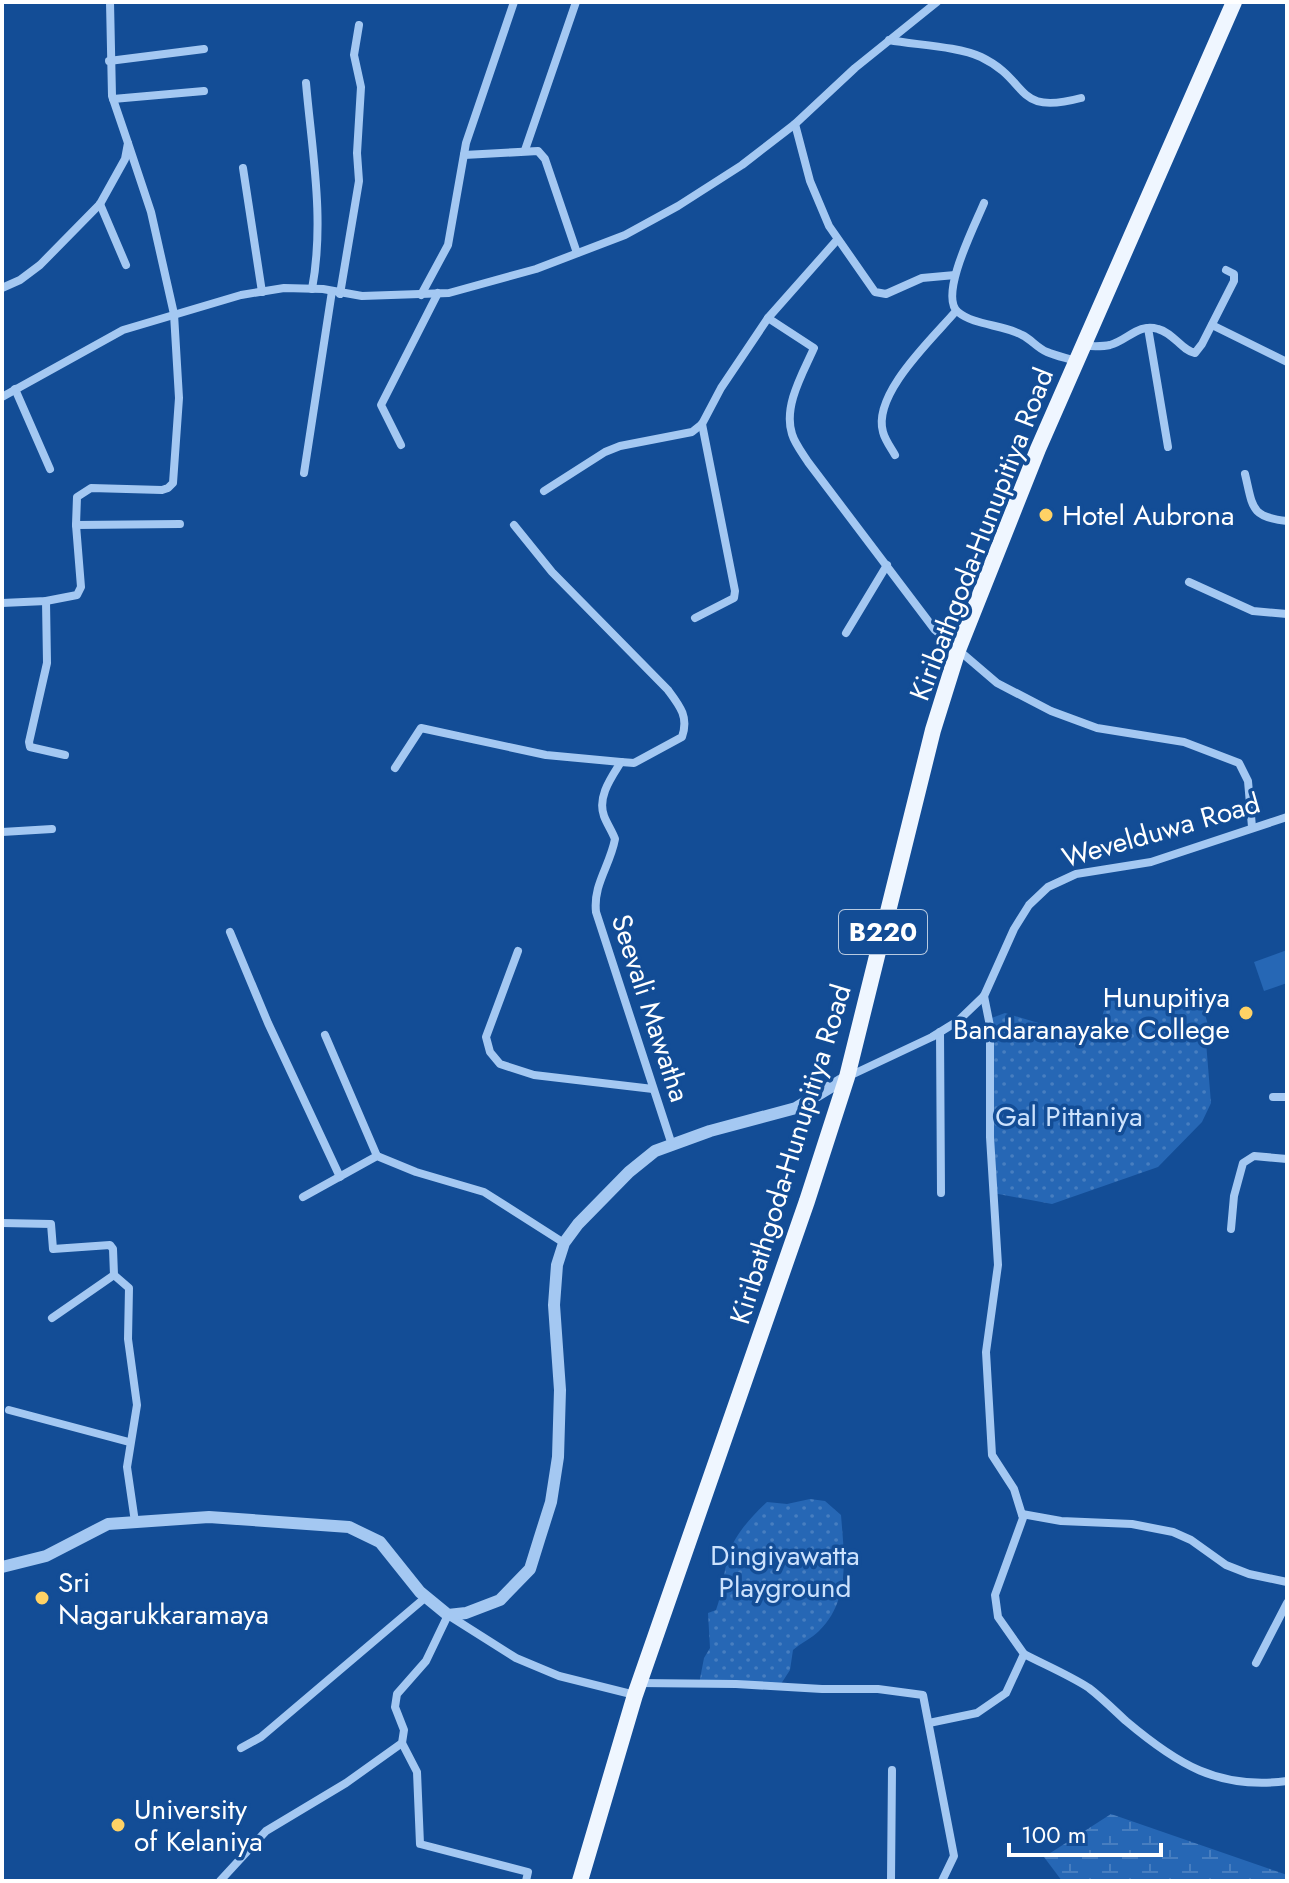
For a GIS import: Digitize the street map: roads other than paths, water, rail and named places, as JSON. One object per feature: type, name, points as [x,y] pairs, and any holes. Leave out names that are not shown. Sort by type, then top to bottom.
[{"type":"main road","name":"Kiribathgoda-Hunupitiya Road","points":[[580,1881],[637,1689],[759,1343],[847,1077],[933,730],[958,650],[1080,353],[1234,2]]},
{"type":"street","points":[[2,603],[46,601],[77,595],[81,587],[77,497],[83,491],[91,488],[162,490],[173,483],[179,398],[174,314],[151,212],[113,99],[109,61],[110,2]]},
{"type":"street","points":[[421,295],[448,245],[464,155],[514,2]]},
{"type":"street","points":[[525,150],[576,2]]},
{"type":"street","points":[[2,397],[123,330],[174,314],[284,288],[362,296],[449,293],[510,276],[625,235],[742,165],[795,124],[855,68],[937,2]]},
{"type":"street","points":[[304,473],[359,181],[357,153],[361,87],[354,55],[359,25]]},
{"type":"street","points":[[889,40],[979,56],[1002,70],[1034,102],[1055,105],[1081,98]]},
{"type":"street","points":[[109,61],[204,49]]},
{"type":"street","points":[[306,83],[319,222],[318,257],[312,289]]},
{"type":"street","points":[[113,99],[204,91]]},
{"type":"street","points":[[795,124],[819,204],[837,240],[875,292],[880,294],[922,278],[955,275]]},
{"type":"street","points":[[2,288],[20,280],[40,265],[100,204],[125,159],[128,143]]},
{"type":"street","points":[[464,155],[538,151],[545,159],[577,253]]},
{"type":"street","points":[[243,168],[262,292]]},
{"type":"street","points":[[984,203],[955,275],[952,305],[970,319],[1022,335],[1045,352],[1080,353],[1110,345],[1137,329],[1148,328],[1171,334],[1188,351],[1195,353],[1235,277],[1226,270]]},
{"type":"street","points":[[100,204],[126,265]]},
{"type":"street","points":[[544,491],[605,452],[620,446],[692,432],[702,424],[728,377],[768,318],[837,240]]},
{"type":"street","points":[[401,445],[381,405],[438,293]]},
{"type":"street","points":[[895,455],[883,431],[889,393],[956,311]]},
{"type":"street","points":[[768,318],[814,348],[796,389],[791,434],[808,462],[935,630],[997,683],[1051,711],[1097,728],[1184,742],[1239,763],[1248,781],[1252,827]]},
{"type":"street","points":[[1212,325],[1287,362]]},
{"type":"street","points":[[1148,328],[1168,447]]},
{"type":"street","points":[[15,389],[50,469]]},
{"type":"street","points":[[695,618],[734,598],[735,591],[702,424]]},
{"type":"street","points":[[1245,474],[1258,515],[1287,521]]},
{"type":"street","points":[[76,525],[180,524]]},
{"type":"street","points":[[395,768],[421,728],[546,755],[634,763],[682,737],[686,726],[683,711],[668,690],[552,572],[514,525]]},
{"type":"street","points":[[846,633],[887,565]]},
{"type":"street","points":[[1189,582],[1253,611],[1287,614]]},
{"type":"street","points":[[46,601],[47,663],[29,742],[30,747],[65,755]]},
{"type":"street","name":"Seevali Mawatha","points":[[621,762],[609,782],[601,805],[615,839],[599,880],[595,903],[672,1145]]},
{"type":"street","name":"Wevelduwa Road","points":[[847,1077],[958,1021],[984,996],[1014,929],[1029,905],[1048,887],[1076,874],[1151,862],[1287,817]]},
{"type":"street","points":[[2,832],[52,829]]},
{"type":"street","points":[[230,932],[268,1023],[340,1177]]},
{"type":"street","points":[[518,951],[486,1037],[490,1052],[500,1064],[534,1075],[653,1089]]},
{"type":"street","points":[[984,996],[990,1026],[990,1137],[998,1265],[986,1352],[992,1455],[1014,1489],[1023,1518],[995,1595],[998,1617],[1024,1654],[1089,1688],[1170,1756],[1201,1773],[1233,1781],[1265,1784],[1287,1781]]},
{"type":"street","points":[[940,1032],[941,1193]]},
{"type":"street","points":[[325,1035],[377,1156],[416,1172],[484,1192],[564,1243]]},
{"type":"street","points":[[448,1615],[483,1608],[500,1600],[530,1569],[551,1502],[558,1457],[560,1390],[554,1305],[557,1265],[564,1243],[578,1224],[629,1172],[655,1151],[796,1108],[847,1077]]},
{"type":"street","points":[[1273,1097],[1287,1097]]},
{"type":"street","points":[[303,1197],[377,1156]]},
{"type":"street","points":[[1231,1229],[1234,1196],[1243,1163],[1254,1156],[1287,1159]]},
{"type":"street","points":[[2,1223],[51,1224],[53,1249],[110,1245],[113,1249],[114,1275],[129,1288],[128,1339],[137,1405],[129,1442],[128,1485],[135,1522]]},
{"type":"street","points":[[52,1318],[114,1275]]},
{"type":"street","points":[[9,1410],[129,1442]]},
{"type":"street","points":[[1022,1514],[1061,1521],[1132,1524],[1173,1532],[1191,1540],[1226,1565],[1249,1574],[1287,1582]]},
{"type":"street","points":[[2,1567],[46,1556],[108,1524],[209,1517],[349,1527],[380,1542],[426,1597],[448,1615],[516,1658],[559,1676],[637,1689],[736,1684],[878,1689],[923,1695],[954,1856],[942,1881]]},
{"type":"street","points":[[241,1748],[261,1737],[426,1597]]},
{"type":"street","points":[[1256,1663],[1287,1603]]},
{"type":"street","points":[[448,1615],[426,1661],[397,1694],[395,1707],[404,1730],[402,1743],[417,1772],[420,1844],[528,1872],[526,1881]]},
{"type":"street","points":[[929,1723],[977,1713],[1006,1693],[1024,1654]]},
{"type":"street","points":[[220,1881],[266,1831],[346,1783],[402,1743]]},
{"type":"street","points":[[891,1881],[892,1770]]},
{"type":"place","name":"Hotel Aubrona","points":[[1046,515]]},
{"type":"place","name":"Hunupitiya Bandaranayake College","points":[[1246,1013]]},
{"type":"place","name":"Sri Nagarukkaramaya","points":[[42,1598]]},
{"type":"place","name":"University of Kelaniya","points":[[118,1825]]},
{"type":"park label","name":"Gal Pittaniya","points":[[1069,1116]]},
{"type":"park label","name":"Dingiyawatta Playground","points":[[785,1571]]}]
